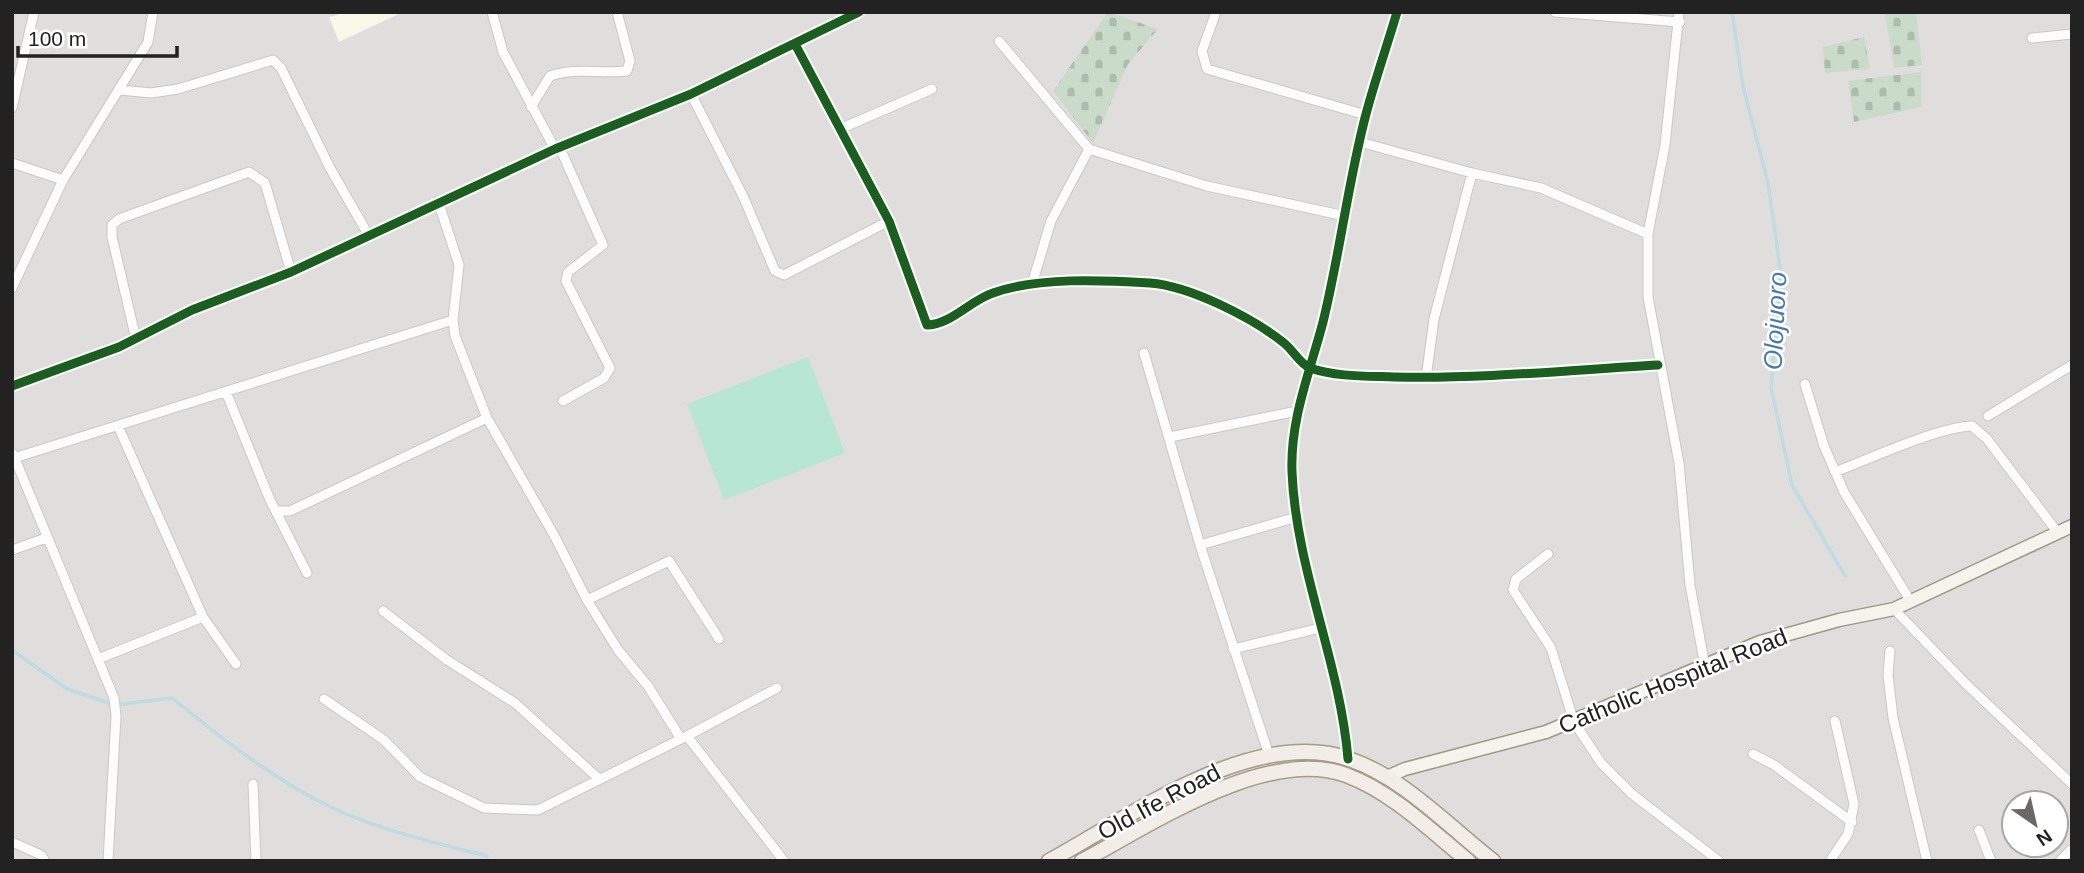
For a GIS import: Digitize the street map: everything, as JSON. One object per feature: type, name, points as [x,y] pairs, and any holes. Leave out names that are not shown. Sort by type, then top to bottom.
[{"type":"main road","name":"Old Ife Road","points":[[1048,861],[1214,771],[1269,755],[1301,753],[1348,759],[1387,778],[1493,861]]},
{"type":"main road","name":"Old Ife Road","points":[[1082,861],[1189,804],[1244,779],[1279,772],[1323,770],[1343,774],[1379,790],[1468,861]]},
{"type":"street","points":[[12,108],[34,12]]},
{"type":"street","points":[[12,289],[63,180],[148,42],[153,12]]},
{"type":"street","points":[[492,12],[503,52],[531,107],[557,148],[603,245],[568,272],[566,281],[610,368],[604,378],[563,401]]},
{"type":"street","points":[[531,107],[550,76],[568,70],[599,74],[628,71],[630,61],[617,12]]},
{"type":"street","points":[[1216,12],[1202,51],[1203,64],[1207,69],[1366,115]]},
{"type":"street","points":[[1348,759],[1345,722],[1320,628],[1297,517],[1292,474],[1297,411],[1323,322],[1366,115],[1397,12]]},
{"type":"street","points":[[1555,12],[1680,17],[1665,145],[1648,234],[1648,297],[1658,365],[1679,463],[1690,585],[1705,666]]},
{"type":"street","points":[[12,386],[136,339],[192,310],[291,272],[438,201],[557,148],[691,94],[856,13]]},
{"type":"street","points":[[2032,38],[2072,34]]},
{"type":"street","points":[[999,41],[1088,149],[1207,186],[1345,216]]},
{"type":"street","points":[[795,44],[889,221],[927,325],[935,325],[989,294],[1032,284],[1152,283],[1178,287],[1206,298],[1282,341],[1308,367],[1358,375],[1426,378],[1658,365]]},
{"type":"street","points":[[120,90],[150,93],[178,89],[274,60],[281,68],[330,168],[369,236]]},
{"type":"street","points":[[841,129],[932,89]]},
{"type":"street","points":[[691,94],[743,196],[775,271],[784,275],[889,221]]},
{"type":"street","points":[[1360,142],[1564,195],[1648,234]]},
{"type":"street","points":[[1032,284],[1051,221],[1088,149]]},
{"type":"street","points":[[12,163],[63,180]]},
{"type":"street","points":[[136,339],[112,237],[112,225],[119,219],[250,172],[265,183],[291,272]]},
{"type":"street","points":[[1426,378],[1434,319],[1472,173]]},
{"type":"street","points":[[438,201],[458,265],[453,320],[455,336],[487,418],[554,534],[586,600],[618,650],[648,686],[684,738],[784,861]]},
{"type":"street","points":[[108,861],[116,716],[114,698],[13,455],[118,426],[453,320]]},
{"type":"street","points":[[1144,353],[1200,545],[1269,755]]},
{"type":"street","points":[[1988,416],[2072,365]]},
{"type":"street","points":[[1805,384],[1835,472],[1863,528],[1910,602]]},
{"type":"street","points":[[226,392],[307,573]]},
{"type":"street","points":[[1170,437],[1297,411]]},
{"type":"street","points":[[277,511],[290,511],[487,418]]},
{"type":"street","points":[[118,426],[203,617],[236,664]]},
{"type":"street","points":[[1835,472],[1962,426],[1972,426],[1987,439],[2058,533]]},
{"type":"street","points":[[1200,545],[1297,517]]},
{"type":"street","name":"Catholic Hospital Road","points":[[1387,778],[1405,769],[1574,722],[1793,632],[1894,609],[2072,526]]},
{"type":"street","points":[[12,550],[46,538]]},
{"type":"street","points":[[1548,554],[1516,579],[1513,590],[1554,656],[1574,722],[1617,781],[1719,861]]},
{"type":"street","points":[[586,600],[669,561],[719,639]]},
{"type":"street","points":[[1894,609],[1965,683],[2072,784]]},
{"type":"street","points":[[383,611],[447,660],[515,703],[598,778]]},
{"type":"street","points":[[98,659],[203,617]]},
{"type":"street","points":[[1233,649],[1320,628]]},
{"type":"street","points":[[1890,651],[1888,675],[1893,718],[1927,861]]},
{"type":"street","points":[[324,699],[384,740],[420,777],[484,808],[538,810],[556,803],[598,778],[684,738],[777,688]]},
{"type":"street","points":[[1830,861],[1853,822],[1854,804],[1835,721]]},
{"type":"street","points":[[1753,754],[1774,765],[1853,822]]},
{"type":"street","points":[[253,785],[256,861]]},
{"type":"street","points":[[1979,830],[1992,861]]},
{"type":"street","points":[[12,842],[41,855],[45,861]]},
{"type":"street","points":[[2060,861],[2072,849]]},
{"type":"shaded area","points":[[12,12],[2072,12],[2072,861],[12,861]]},
{"type":"shaded area","points":[[338,12],[403,12],[339,42],[329,17],[338,15]]},
{"type":"green space","points":[[1108,12],[1158,29],[1128,64],[1093,143],[1053,91]]},
{"type":"green space","points":[[1885,12],[1916,12],[1922,65],[1894,68]]},
{"type":"green space","points":[[1864,37],[1870,69],[1825,73],[1823,47]]},
{"type":"green space","points":[[1921,72],[1921,107],[1854,122],[1848,81]]},
{"type":"green space","points":[[808,357],[845,453],[724,500],[687,404]]},
{"type":"waterway","name":"Olojuoro","points":[[1732,12],[1743,86],[1768,183],[1781,274],[1771,387],[1792,485],[1845,576]]},
{"type":"waterway","points":[[12,650],[67,689],[115,705],[172,698],[257,763],[332,808],[397,832],[487,856]]},
{"type":"cycle path","points":[[12,386],[119,347],[192,310],[291,272],[555,149],[691,94],[859,12]]},
{"type":"cycle path","points":[[1348,759],[1336,687],[1301,545],[1295,508],[1292,452],[1298,414],[1329,296],[1360,140],[1397,12]]},
{"type":"cycle path","points":[[795,44],[889,221],[927,325],[944,321],[985,296],[1029,284],[1070,281],[1132,282],[1166,285],[1220,305],[1271,333],[1307,366],[1330,373],[1460,377],[1658,365]]}]
